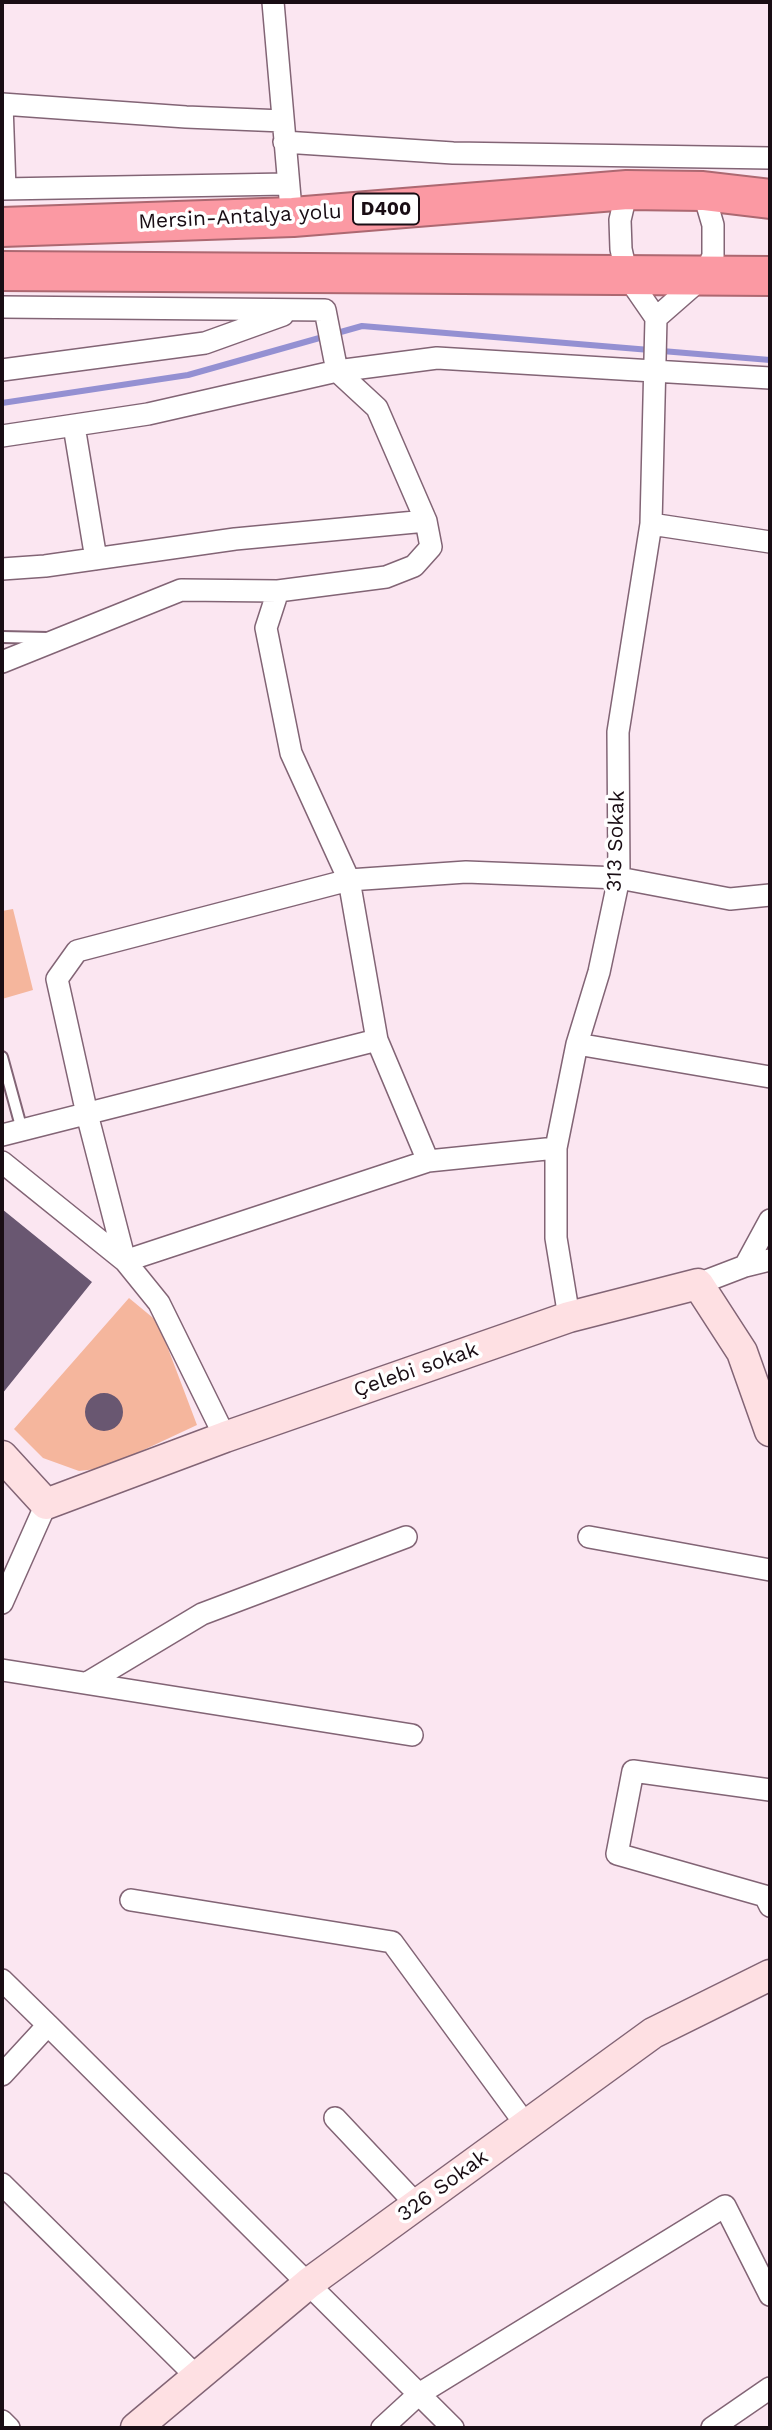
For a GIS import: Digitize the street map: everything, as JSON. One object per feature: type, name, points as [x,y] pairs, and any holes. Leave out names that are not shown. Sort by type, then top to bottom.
[{"type":"highway","name":"Mersin-Antalya yolu","points":[[2,227],[290,200],[627,190],[703,191],[770,199]]},
{"type":"highway","points":[[2,271],[770,276]]},
{"type":"street","points":[[273,2],[283,131],[290,200],[3,189],[2,104],[186,117],[283,131],[453,153],[770,158]]},
{"type":"street","points":[[627,190],[620,220],[621,249],[627,276],[656,326],[705,276],[713,256],[713,225],[703,191]]},
{"type":"street","points":[[2,307],[325,310],[337,372],[377,408],[426,522],[431,547],[414,566],[386,577],[278,591],[181,590],[2,662]]},
{"type":"street","points":[[2,370],[205,342],[298,310]]},
{"type":"street","name":"313 Sokak","points":[[569,1317],[556,1238],[556,1148],[577,1044],[599,972],[619,878],[618,732],[651,524],[656,326]]},
{"type":"street","points":[[2,436],[148,414],[337,372],[437,358],[653,366],[770,378]]},
{"type":"street","points":[[74,426],[96,559]]},
{"type":"street","points":[[2,569],[96,559],[235,538],[426,522]]},
{"type":"street","points":[[651,524],[770,542]]},
{"type":"street","points":[[278,591],[266,628],[291,753],[349,880],[377,1041],[428,1161]]},
{"type":"street","points":[[125,1261],[87,1114],[57,979],[77,950],[349,880],[466,872],[619,878],[730,899],[770,895]]},
{"type":"street","points":[[12,1133],[377,1041]]},
{"type":"street","points":[[577,1044],[770,1077]]},
{"type":"street","points":[[125,1261],[428,1161],[556,1148]]},
{"type":"street","points":[[2,1162],[125,1261],[159,1303],[225,1437]]},
{"type":"street","points":[[745,1266],[770,1220]]},
{"type":"street","points":[[770,1260],[745,1266],[698,1284],[742,1352],[770,1431]]},
{"type":"street","name":"Çelebi sokak","points":[[46,1504],[225,1437],[569,1317],[698,1284]]},
{"type":"street","points":[[2,1455],[46,1504],[2,1603]]},
{"type":"street","points":[[87,1683],[202,1614],[407,1537]]},
{"type":"street","points":[[589,1537],[770,1570]]},
{"type":"street","points":[[2,1670],[412,1735]]},
{"type":"street","points":[[770,1790],[633,1771],[617,1854],[765,1896],[770,1906]]},
{"type":"street","points":[[131,1900],[392,1942],[526,2125]]},
{"type":"street","name":"326 Sokak","points":[[136,2428],[309,2283],[653,2033],[770,1975]]},
{"type":"street","points":[[2,1980],[453,2428]]},
{"type":"street","points":[[2,2075],[48,2025]]},
{"type":"street","points":[[335,2119],[416,2205]]},
{"type":"street","points":[[2,2184],[197,2377]]},
{"type":"street","points":[[382,2428],[419,2394],[725,2206],[770,2295]]},
{"type":"street","points":[[712,2428],[737,2421],[770,2388]]},
{"type":"street","points":[[2,2421],[9,2428]]},
{"type":"lane","points":[[2,637],[62,639]]},
{"type":"lane","points":[[2,1057],[12,1133]]},
{"type":"shaded area","points":[[13,909],[33,990],[2,999],[2,911]]},
{"type":"shaded area","points":[[129,1298],[158,1322],[197,1425],[105,1468],[79,1471],[43,1458],[14,1429]]},
{"type":"building","points":[[2,1209],[92,1282],[2,1394]]},
{"type":"building","points":[[104,1393],[117,1399],[123,1412],[117,1425],[104,1431],[91,1425],[85,1412],[91,1399]]},
{"type":"waterway","points":[[2,403],[188,375],[362,326],[770,360]]}]
